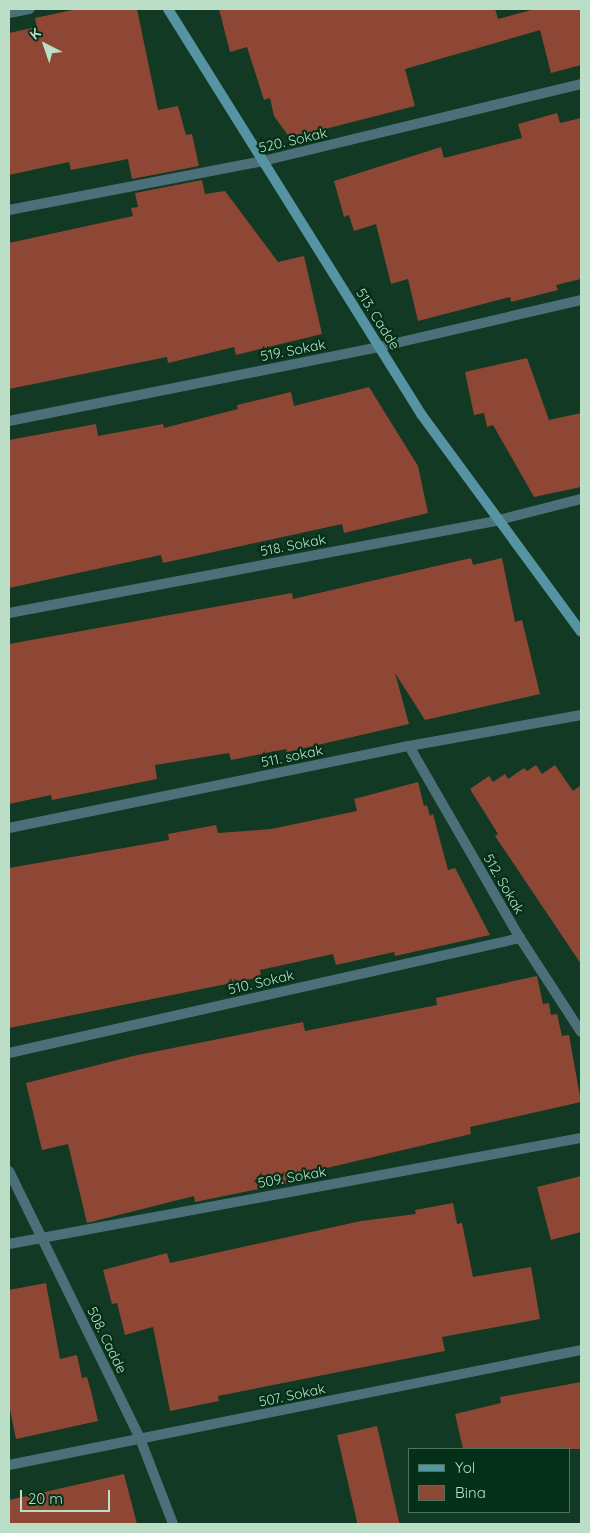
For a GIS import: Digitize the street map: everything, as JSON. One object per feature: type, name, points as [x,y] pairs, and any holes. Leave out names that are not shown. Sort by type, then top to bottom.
[{"type":"street","points":[[9,13],[30,9]]},
{"type":"street","name":"513. Cadde","points":[[168,9],[421,414],[581,632]]},
{"type":"street","name":"520. Sokak","points":[[9,210],[263,161],[581,84]]},
{"type":"street","name":"519. Sokak","points":[[9,421],[379,347],[581,300]]},
{"type":"street","name":"518. Sokak","points":[[9,612],[499,520],[581,499]]},
{"type":"street","name":"511. sokak","points":[[9,828],[409,746],[581,715]]},
{"type":"street","name":"512. Sokak","points":[[409,746],[520,938],[581,1032]]},
{"type":"street","name":"510. Sokak","points":[[9,1053],[520,938]]},
{"type":"street","name":"509. Sokak","points":[[9,1244],[581,1138]]},
{"type":"street","name":"508. Cadde","points":[[9,1170],[141,1441],[173,1524]]},
{"type":"street","name":"507. Sokak","points":[[9,1465],[141,1441],[581,1350]]},
{"type":"building","points":[[77,9],[137,9],[158,110],[178,106],[186,135],[192,134],[199,166],[132,179],[128,159],[71,170],[69,162],[9,175],[9,33],[37,27],[35,18]]},
{"type":"building","points":[[219,9],[495,9],[498,19],[535,9],[581,9],[581,65],[551,73],[540,30],[405,69],[415,106],[290,138],[274,116],[270,98],[264,100],[247,47],[230,52]]},
{"type":"building","points":[[557,113],[560,123],[581,118],[581,279],[556,285],[558,290],[511,302],[510,297],[418,321],[408,279],[391,284],[376,224],[354,231],[349,215],[344,217],[334,181],[441,147],[444,158],[522,138],[518,124]]},
{"type":"building","points":[[202,180],[205,194],[225,191],[278,262],[304,256],[322,334],[236,355],[234,347],[168,363],[167,357],[9,389],[9,243],[133,216],[131,208],[138,207],[135,193]]},
{"type":"building","points":[[527,358],[549,420],[581,413],[581,487],[534,497],[493,425],[487,427],[484,413],[474,415],[465,372]]},
{"type":"building","points":[[369,387],[418,466],[428,513],[344,533],[342,524],[163,563],[161,555],[9,588],[9,440],[96,424],[98,436],[163,424],[164,428],[238,409],[237,405],[291,392],[294,406]]},
{"type":"building","points":[[471,558],[473,565],[502,558],[515,622],[522,620],[540,694],[425,720],[395,673],[409,724],[287,752],[286,749],[231,760],[229,753],[155,765],[157,779],[52,800],[51,795],[9,804],[9,644],[292,593],[293,599]]},
{"type":"building","points":[[536,765],[542,774],[555,765],[573,791],[581,785],[581,964],[495,836],[498,834],[470,789],[489,776],[493,782],[505,774],[508,779],[524,768],[527,771]]},
{"type":"building","points":[[418,782],[424,806],[427,805],[430,816],[433,814],[448,870],[455,868],[490,935],[395,956],[394,952],[336,965],[333,954],[260,970],[261,977],[9,1028],[9,868],[169,840],[168,834],[216,825],[218,833],[271,829],[357,811],[354,799]]},
{"type":"building","points":[[537,976],[543,1004],[549,1003],[551,1015],[557,1014],[562,1036],[569,1035],[581,1102],[470,1127],[471,1134],[297,1175],[298,1181],[195,1202],[194,1196],[87,1223],[68,1144],[42,1150],[26,1083],[133,1056],[303,1022],[305,1031],[437,1005],[436,998]]},
{"type":"building","points":[[581,1176],[581,1232],[551,1240],[537,1187]]},
{"type":"building","points":[[453,1203],[457,1224],[462,1223],[473,1277],[531,1267],[540,1319],[442,1337],[445,1351],[218,1396],[219,1401],[170,1411],[153,1327],[125,1335],[117,1303],[112,1304],[103,1270],[167,1253],[170,1263],[361,1221],[416,1214],[415,1210]]},
{"type":"building","points":[[46,1283],[60,1359],[77,1355],[82,1378],[87,1377],[98,1421],[16,1439],[9,1405],[9,1290]]},
{"type":"building","points":[[581,1382],[581,1449],[463,1448],[455,1414],[501,1403],[500,1397]]},
{"type":"building","points":[[377,1426],[400,1524],[358,1524],[337,1435]]},
{"type":"building","points":[[124,1474],[137,1524],[9,1524],[9,1500]]}]
